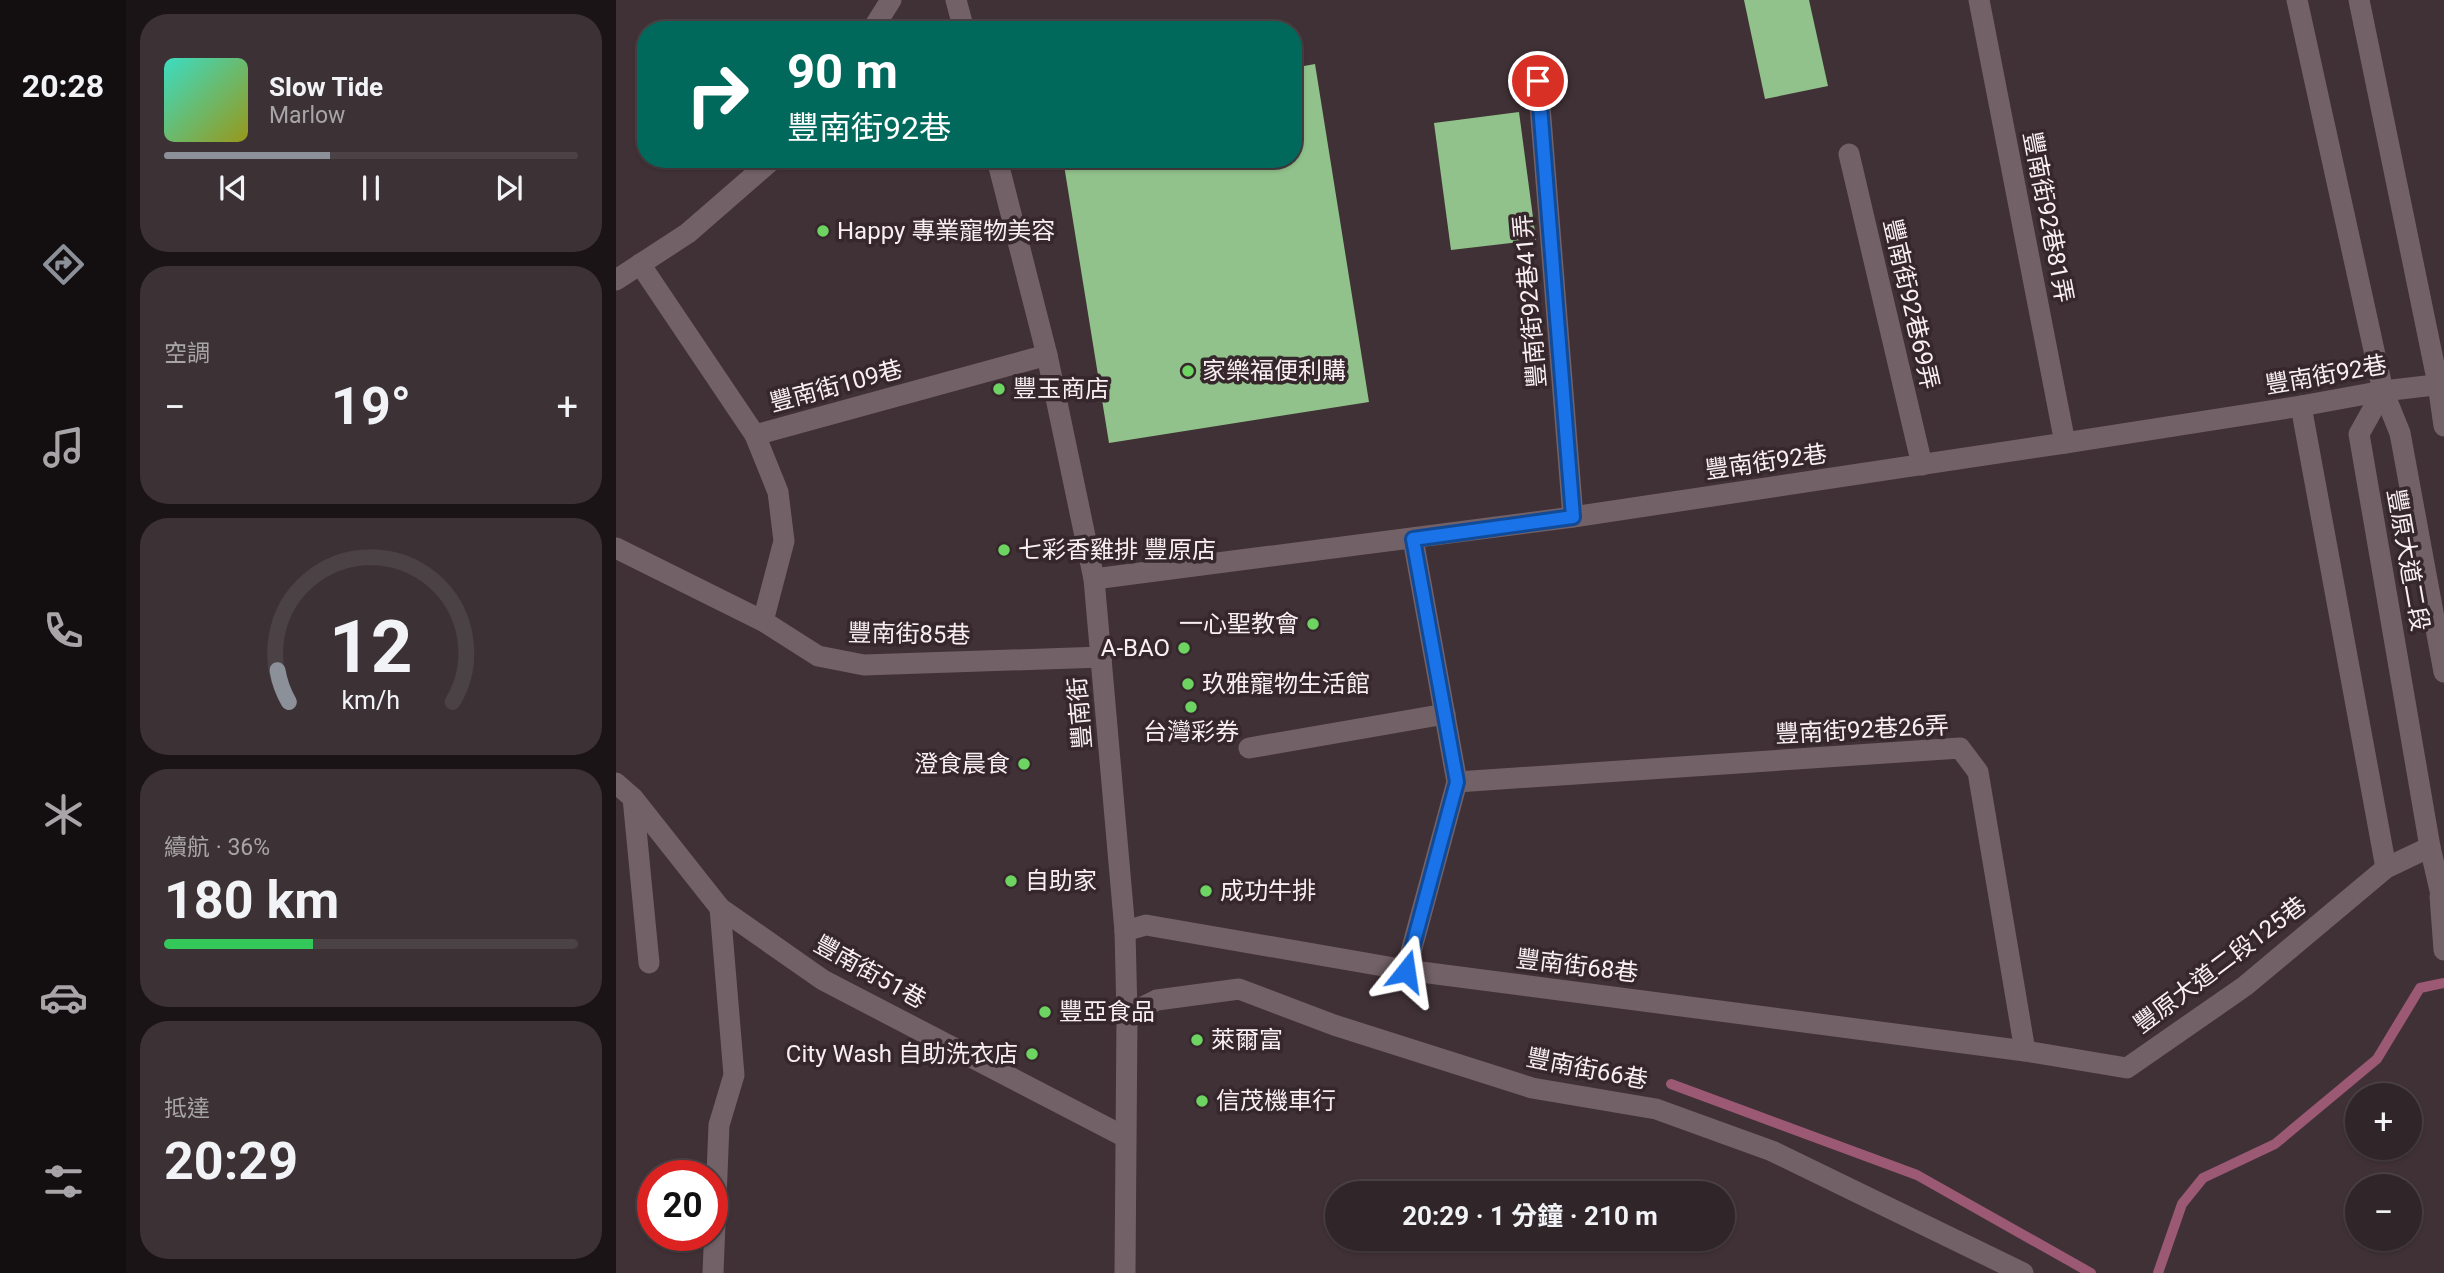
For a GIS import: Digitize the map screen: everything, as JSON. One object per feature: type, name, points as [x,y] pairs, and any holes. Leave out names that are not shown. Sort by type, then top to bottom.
[{"type":"street","points":[[878,21],[891,0]]},
{"type":"street","points":[[956,0],[962,21]]},
{"type":"street","name":"豐南街92巷81弄","points":[[1979,0],[2065,443]]},
{"type":"street","name":"豐原大道二段","points":[[2297,0],[2383,390],[2400,433],[2444,672]]},
{"type":"street","points":[[2358,0],[2442,386],[2444,426]]},
{"type":"street","name":"豐南街92巷41弄","points":[[1538,81],[1573,517]]},
{"type":"street","name":"豐南街92巷69弄","points":[[1849,154],[1922,465]]},
{"type":"street","points":[[616,280],[688,233],[763,168]]},
{"type":"street","name":"豐南街","points":[[999,168],[1047,355],[1094,579],[1125,931],[1125,1273]]},
{"type":"street","name":"豐南街109巷","points":[[640,264],[755,435],[1047,355]]},
{"type":"street","name":"豐南街92巷","points":[[1094,579],[1573,517],[2301,407],[2383,390],[2442,386]]},
{"type":"street","name":"豐原大道二段","points":[[2383,390],[2359,434],[2444,908]]},
{"type":"street","points":[[2301,407],[2386,868]]},
{"type":"street","points":[[755,435],[778,492],[784,541],[763,621]]},
{"type":"street","points":[[1406,971],[1457,782],[1413,539]]},
{"type":"street","name":"豐南街85巷","points":[[616,548],[763,621],[818,656],[864,665],[1102,657]]},
{"type":"street","points":[[1249,748],[1445,714]]},
{"type":"street","name":"豐南街92巷26弄","points":[[1457,782],[1960,748],[1978,772],[2025,1051]]},
{"type":"street","name":"豐南街51巷","points":[[616,783],[633,798],[720,908],[823,980],[1125,1138]]},
{"type":"street","points":[[633,798],[649,963]]},
{"type":"street","name":"豐原大道二段125巷","points":[[2025,1051],[2127,1068],[2245,986],[2386,868],[2431,847]]},
{"type":"street","points":[[2439,887],[2444,950]]},
{"type":"street","points":[[713,1273],[719,1125],[734,1075],[720,908]]},
{"type":"street","name":"豐南街68巷","points":[[1125,931],[1146,925],[1406,971],[2025,1051]]},
{"type":"street","name":"豐南街66巷","points":[[1127,1015],[1157,1000],[1239,989],[1334,1025],[1532,1088],[1656,1109],[1785,1157],[2023,1273]]},
{"type":"building","points":[[1744,0],[1809,0],[1828,86],[1765,99]]},
{"type":"building","points":[[1315,64],[1369,402],[1109,443],[1064,168],[1302,168],[1302,66]]},
{"type":"building","points":[[1519,112],[1536,240],[1451,250],[1434,123]]},
{"type":"waterway","points":[[2158,1273],[2182,1204],[2203,1178],[2275,1144],[2377,1059],[2420,988],[2444,983]]},
{"type":"waterway","points":[[1671,1084],[1917,1175],[2091,1273]]},
{"type":"place","name":"Happy 專業寵物美容","points":[[823,231]]},
{"type":"place","name":"家樂福便利購","points":[[1188,371]]},
{"type":"place","name":"豐玉商店","points":[[999,389]]},
{"type":"place","name":"七彩香雞排 豐原店","points":[[1004,550]]},
{"type":"place","name":"一心聖教會","points":[[1313,624]]},
{"type":"place","name":"A-BAO","points":[[1184,648]]},
{"type":"place","name":"玖雅寵物生活館","points":[[1188,684]]},
{"type":"place","name":"台灣彩券","points":[[1191,707]]},
{"type":"place","name":"澄食晨食","points":[[1024,764]]},
{"type":"place","name":"自助家","points":[[1011,881]]},
{"type":"place","name":"成功牛排","points":[[1206,891]]},
{"type":"place","name":"豐亞食品","points":[[1045,1012]]},
{"type":"place","name":"萊爾富","points":[[1197,1040]]},
{"type":"place","name":"City Wash 自助洗衣店","points":[[1032,1054]]},
{"type":"place","name":"信茂機車行","points":[[1202,1101]]},
{"type":"route","points":[[1406,971],[1457,782],[1413,539],[1573,517],[1538,81]]}]
